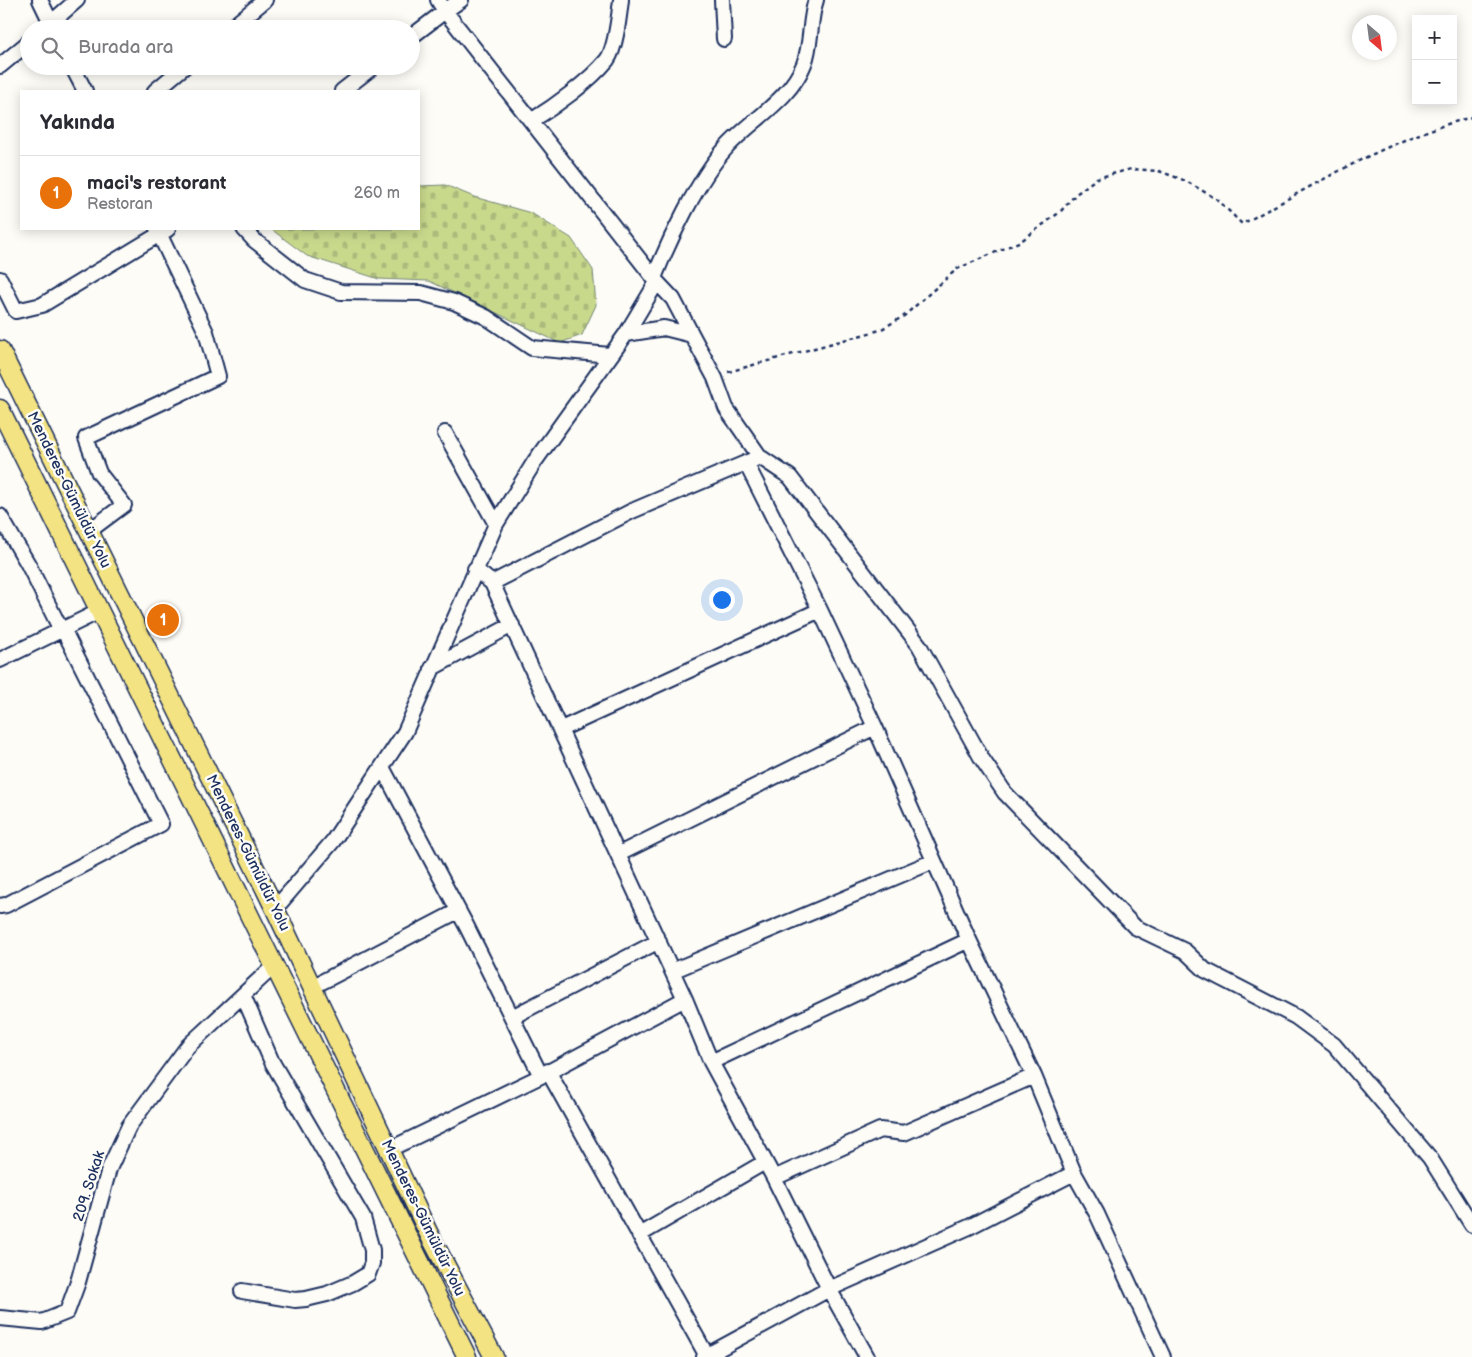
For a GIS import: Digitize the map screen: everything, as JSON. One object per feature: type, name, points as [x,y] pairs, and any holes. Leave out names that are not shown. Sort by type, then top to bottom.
[{"type":"main road","name":"Menderes-Gümüldür Yolu","points":[[0,350],[275,909],[429,1234],[494,1357]]},
{"type":"main road","name":"Menderes-Gümüldür Yolu","points":[[0,409],[467,1357]]},
{"type":"street","points":[[40,0],[47,20]]},
{"type":"street","points":[[57,20],[78,0]]},
{"type":"street","points":[[241,20],[265,0]]},
{"type":"street","points":[[420,28],[442,5],[461,0]]},
{"type":"street","points":[[531,121],[558,104],[608,59],[617,27],[621,0]]},
{"type":"street","points":[[722,0],[724,39]]},
{"type":"street","points":[[275,909],[333,841],[405,732],[496,524],[535,460],[626,334],[655,280],[666,247],[706,177],[726,148],[787,91],[804,64],[816,0]]},
{"type":"street","points":[[442,5],[655,280],[673,298],[715,378],[726,408],[760,457],[790,477],[919,645],[982,759],[1005,793],[1135,927],[1184,951],[1204,970],[1296,1017],[1334,1045],[1430,1158],[1472,1225]]},
{"type":"street","points":[[0,66],[20,49]]},
{"type":"street","points":[[77,75],[84,90]]},
{"type":"street","points":[[156,90],[174,75]]},
{"type":"street","points":[[343,90],[362,75]]},
{"type":"street","points":[[0,279],[16,310],[42,305],[161,230],[206,332],[218,376],[86,438],[99,473],[124,505],[89,531]]},
{"type":"street","points":[[245,230],[254,240],[306,280],[341,292],[421,293],[454,302],[486,317],[532,348],[610,355]]},
{"type":"street","points":[[626,334],[664,328],[692,335]]},
{"type":"street","points":[[445,433],[496,524]]},
{"type":"street","points":[[492,583],[632,511],[760,457]]},
{"type":"street","points":[[746,463],[820,610],[875,727],[969,940],[1034,1076],[1074,1173],[1097,1214],[1163,1357]]},
{"type":"street","points":[[0,516],[62,629],[161,824],[6,905],[0,906]]},
{"type":"street","points":[[475,569],[492,583],[619,854],[685,999],[711,1062],[774,1178],[829,1289],[867,1357]]},
{"type":"street","points":[[561,729],[820,610]]},
{"type":"street","points":[[0,660],[100,611]]},
{"type":"street","points":[[432,668],[512,625]]},
{"type":"street","points":[[619,854],[875,727]]},
{"type":"street","points":[[382,767],[512,1017],[639,1235],[706,1356],[829,1289],[969,1227],[1074,1173]]},
{"type":"street","points":[[672,971],[934,860]]},
{"type":"street","points":[[312,987],[458,911]]},
{"type":"street","points":[[711,1062],[969,940]]},
{"type":"street","points":[[512,1017],[658,941]]},
{"type":"street","name":"209. Sokak","points":[[0,1318],[42,1322],[67,1312],[78,1282],[109,1168],[129,1126],[188,1046],[274,966]]},
{"type":"street","points":[[242,1291],[295,1300],[306,1299],[327,1294],[353,1283],[368,1274],[372,1263],[372,1250],[363,1218],[272,1062],[243,995]]},
{"type":"street","points":[[388,1150],[544,1073],[685,999]]},
{"type":"street","points":[[774,1178],[880,1130],[904,1133],[1034,1076]]},
{"type":"street","points":[[639,1235],[765,1162]]},
{"type":"path","points":[[715,378],[729,371],[880,330],[904,316],[957,269],[1021,241],[1060,212],[1076,194],[1097,178],[1131,169],[1159,172],[1186,181],[1218,200],[1242,224],[1364,159],[1417,136],[1472,117]]},
{"type":"green space","points":[[445,185],[474,197],[531,213],[571,238],[593,270],[596,305],[582,335],[560,343],[429,281],[379,279],[307,256],[272,230],[420,230],[420,186]]},
{"type":"place","name":"maci's restorant","points":[[163,620]]}]
